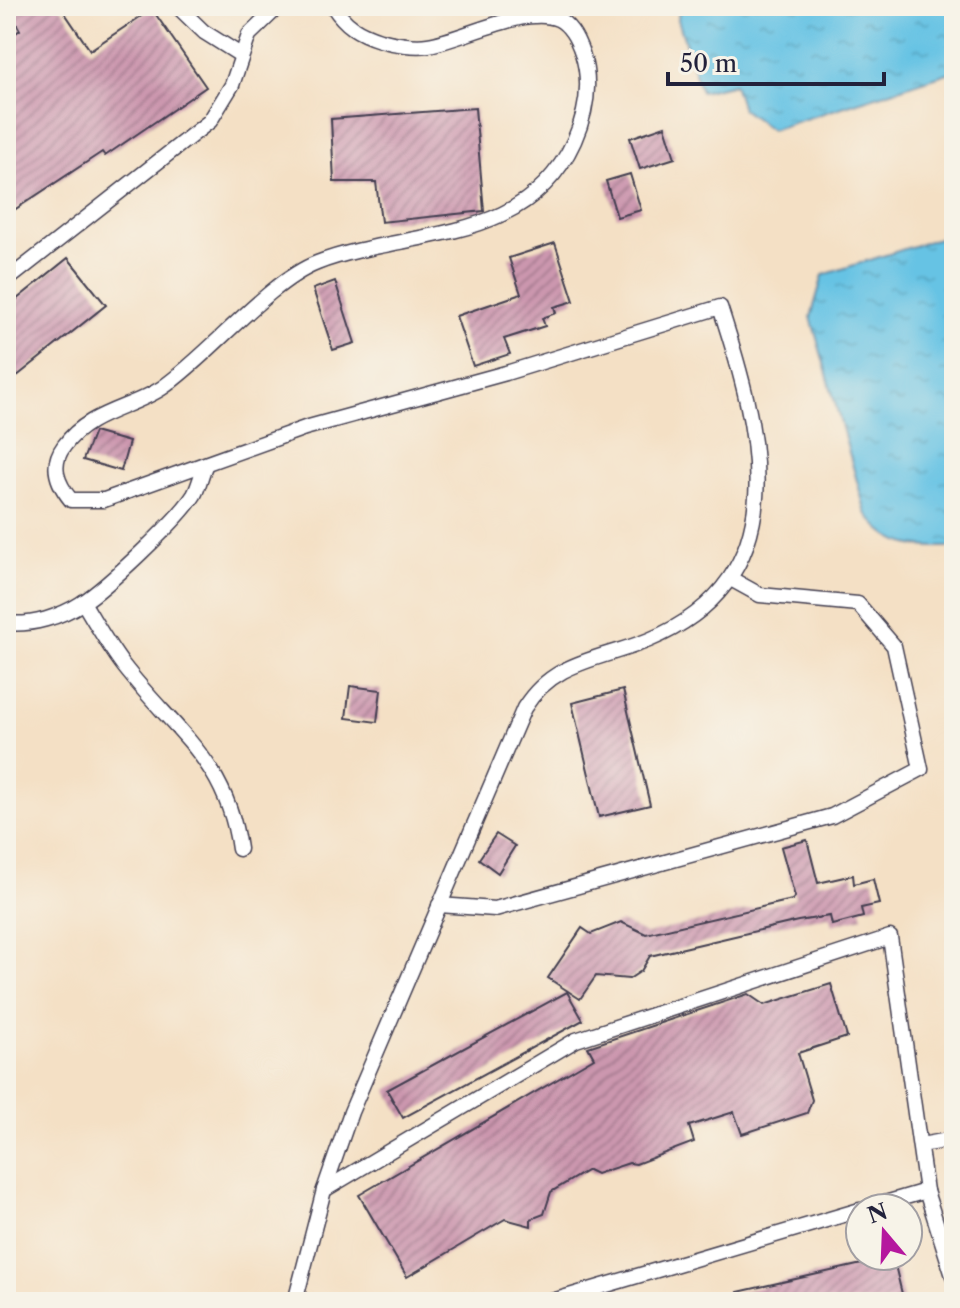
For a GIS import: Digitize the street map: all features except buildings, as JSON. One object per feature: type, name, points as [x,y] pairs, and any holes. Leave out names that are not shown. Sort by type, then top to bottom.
[{"type":"lane","points":[[177,6],[204,32],[239,54]]},
{"type":"lane","points":[[6,281],[210,121],[232,85],[239,54],[249,35],[279,6]]},
{"type":"lane","points":[[295,1302],[324,1190],[351,1112],[524,708],[538,685],[558,672],[651,639],[705,610],[731,579],[747,545],[754,506],[757,444],[746,385],[720,307],[506,373],[305,428],[104,500],[71,500],[61,488],[55,469],[63,447],[88,423],[159,390],[286,281],[316,263],[488,221],[519,205],[552,180],[584,119],[587,89],[582,55],[571,30],[558,19],[518,19],[428,45],[390,43],[363,35],[344,23],[333,6]]},
{"type":"lane","points":[[6,623],[22,625],[52,618],[83,602],[177,517],[194,493],[205,466]]},
{"type":"lane","points":[[439,905],[495,909],[832,816],[921,769],[894,646],[858,604],[760,595],[731,579]]},
{"type":"lane","points":[[83,602],[123,666],[206,758],[235,819],[239,849]]},
{"type":"lane","points":[[324,1190],[576,1040],[890,937],[926,1191],[954,1279]]},
{"type":"lane","points":[[921,1145],[954,1139]]},
{"type":"lane","points":[[549,1302],[844,1215]]},
{"type":"water","points":[[679,6],[954,6],[954,71],[771,130],[742,109],[734,84],[701,92],[678,20]]},
{"type":"water","points":[[954,233],[954,547],[927,547],[894,539],[875,525],[866,513],[811,317],[823,275]]}]
